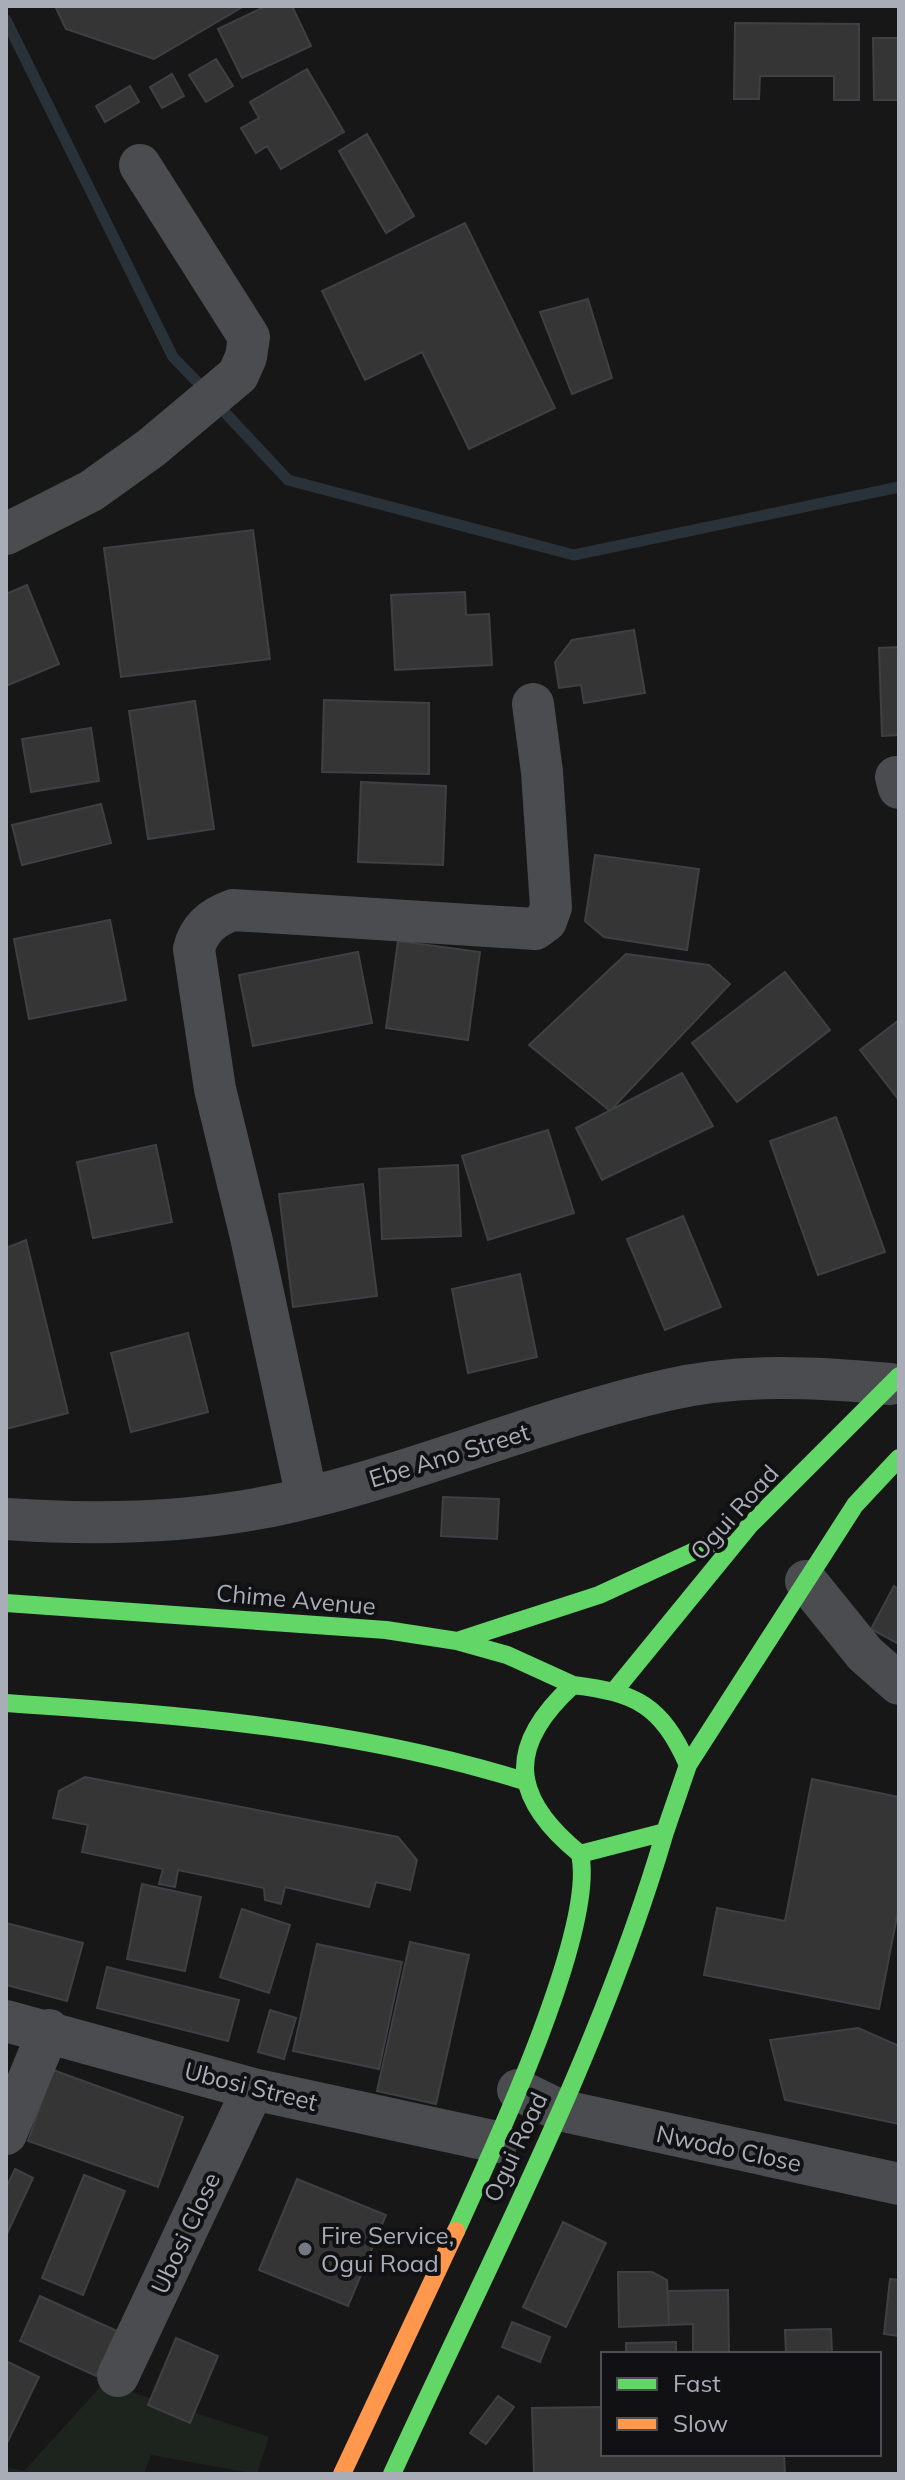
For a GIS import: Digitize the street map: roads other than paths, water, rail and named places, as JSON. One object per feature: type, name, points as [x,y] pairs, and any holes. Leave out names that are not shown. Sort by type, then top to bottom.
[{"type":"main road","name":"Ogui Road","points":[[615,1690],[749,1526],[894,1380]]},
{"type":"main road","points":[[688,1765],[665,1718],[643,1699],[615,1690],[573,1685],[547,1706],[529,1738],[524,1759],[524,1781],[532,1804],[547,1824],[561,1841],[580,1854],[665,1832],[688,1765],[855,1505],[899,1458]]},
{"type":"main road","points":[[457,1641],[599,1595],[749,1526]]},
{"type":"main road","name":"Chime Avenue","points":[[6,1603],[386,1630],[457,1641],[507,1655],[573,1685]]},
{"type":"main road","points":[[6,1703],[262,1725],[419,1751],[524,1781]]},
{"type":"main road","name":"Ogui Road","points":[[392,2474],[559,2110],[637,1928],[665,1832]]},
{"type":"main road","name":"Ogui Road","points":[[342,2474],[497,2142],[518,2090],[574,1926],[585,1869],[580,1854]]},
{"type":"street","points":[[6,534],[91,491],[230,382],[238,375],[246,357],[249,337],[140,165]]},
{"type":"street","points":[[307,1498],[251,1237],[215,1089],[194,949],[197,938],[217,916],[233,910],[535,929],[546,921],[551,907],[542,772],[533,704]]},
{"type":"street","name":"Ebe Ano Street","points":[[6,1519],[121,1523],[219,1516],[307,1498],[668,1389],[736,1380],[812,1377],[894,1380]]},
{"type":"street","points":[[806,1581],[865,1654],[899,1684]]},
{"type":"street","name":"Ubosi Street","points":[[6,2021],[49,2030],[253,2089],[497,2142]]},
{"type":"street","points":[[6,2134],[49,2030]]},
{"type":"street","name":"Ubosi Close","points":[[118,2376],[253,2089]]},
{"type":"street","name":"Nwodo Close","points":[[518,2090],[559,2110],[899,2184]]},
{"type":"waterway","points":[[6,20],[173,357],[206,391]]},
{"type":"waterway","points":[[217,404],[288,480],[574,555],[899,487]]},
{"type":"place","name":"Fire Service, Ogui Road","points":[[305,2249]]}]
